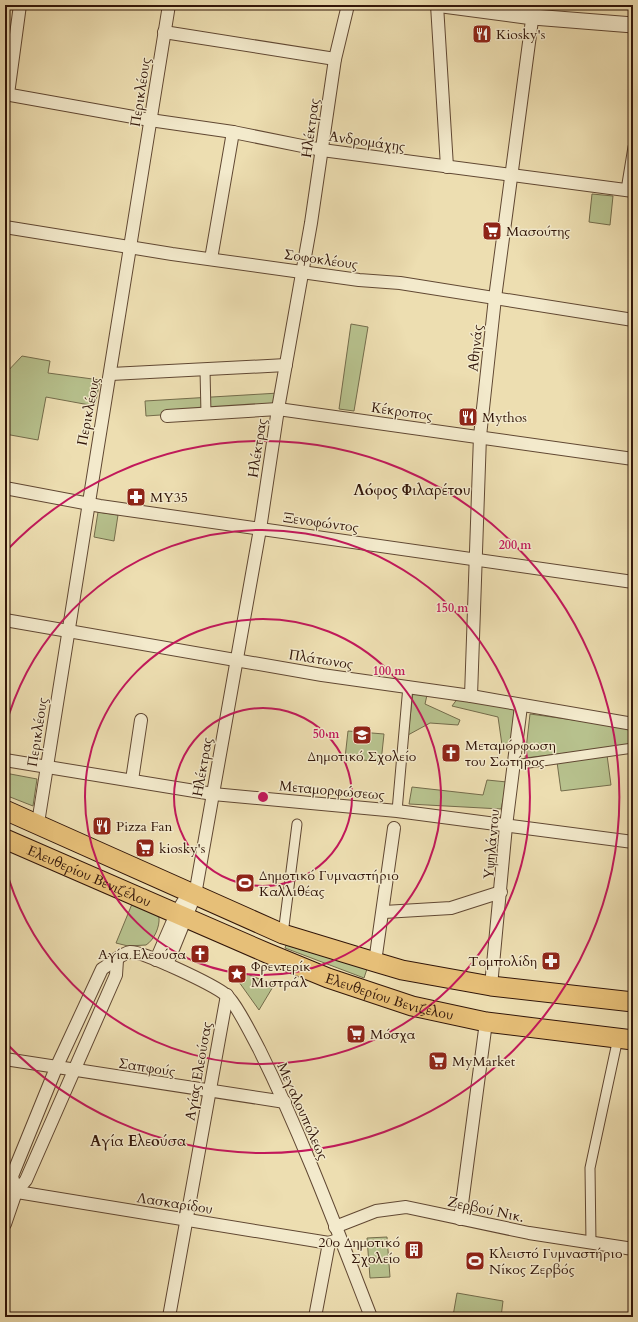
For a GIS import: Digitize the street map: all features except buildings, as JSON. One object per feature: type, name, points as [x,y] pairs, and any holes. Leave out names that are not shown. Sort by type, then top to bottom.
[{"type":"main road","name":"Ελευθερίου Βενιζέλου","points":[[5,810],[38,823],[283,934],[402,970],[491,986],[633,1002]]},
{"type":"main road","name":"Ελευθερίου Βενιζέλου","points":[[5,840],[328,978],[412,1006],[486,1022],[626,1039]]},
{"type":"street","points":[[7,94],[20,5]]},
{"type":"street","name":"Περικλέους","points":[[38,823],[69,631],[87,503],[111,374],[169,5]]},
{"type":"street","name":"Ηλέκτρας","points":[[162,962],[181,916],[195,895],[260,529],[278,410],[322,150],[334,59],[348,5]]},
{"type":"street","points":[[437,5],[447,167]]},
{"type":"street","points":[[443,5],[533,11],[633,25]]},
{"type":"street","name":"Αθηνάς","points":[[471,696],[480,436],[495,298],[533,11]]},
{"type":"street","points":[[164,32],[334,59]]},
{"type":"street","name":"Ανδρομάχης","points":[[7,94],[150,120],[232,132],[322,150],[630,191]]},
{"type":"street","points":[[211,259],[232,132]]},
{"type":"street","points":[[630,191],[633,147]]},
{"type":"street","name":"Σοφοκλέους","points":[[5,227],[302,272],[359,280],[400,283],[633,320]]},
{"type":"street","points":[[111,374],[286,365]]},
{"type":"street","points":[[204,370],[206,414]]},
{"type":"street","name":"Κέκροπος","points":[[167,416],[278,410],[480,436],[633,459]]},
{"type":"street","name":"Ξενοφώντος","points":[[5,488],[87,503],[260,529],[633,582]]},
{"type":"street","name":"Πλάτωνος","points":[[5,620],[322,675],[408,686],[633,724]]},
{"type":"street","points":[[397,811],[408,686]]},
{"type":"street","name":"Υψηλάντου","points":[[491,986],[506,826],[515,765],[521,706]]},
{"type":"street","points":[[132,780],[141,720]]},
{"type":"street","points":[[515,765],[633,748]]},
{"type":"street","name":"Μεταμορφώσεως","points":[[5,760],[213,794],[397,811],[633,842]]},
{"type":"street","points":[[283,934],[297,824]]},
{"type":"street","points":[[375,962],[384,912],[394,828]]},
{"type":"street","points":[[384,912],[451,908],[501,892]]},
{"type":"street","name":"Μεγαλουπόλεως","points":[[10,1191],[12,1176],[56,1068],[102,969],[117,960],[122,955],[129,952],[140,952],[227,995],[247,1026],[285,1102],[336,1227],[335,1241],[371,1317]]},
{"type":"street","points":[[5,1224],[10,1191],[26,1180],[116,975],[117,960]]},
{"type":"street","name":"Αγίας Ελεούσας","points":[[169,1317],[227,995]]},
{"type":"street","points":[[460,1218],[486,1022]]},
{"type":"street","points":[[591,1243],[590,1168],[626,1039]]},
{"type":"street","name":"Σαπφούς","points":[[5,1060],[210,1092],[285,1102]]},
{"type":"street","name":"Λασκαρίδου","points":[[10,1191],[186,1220],[335,1241]]},
{"type":"street","name":"Ζερβού Νικ.","points":[[336,1227],[376,1211],[406,1207],[530,1233],[633,1249]]},
{"type":"street","points":[[315,1317],[335,1241]]},
{"type":"green space","points":[[592,194],[613,196],[610,225],[589,222]]},
{"type":"green space","points":[[351,324],[368,327],[354,411],[339,409]]},
{"type":"green space","points":[[22,356],[50,361],[48,373],[100,380],[95,406],[46,397],[38,440],[5,434],[5,374]]},
{"type":"green space","points":[[279,393],[277,407],[146,416],[145,401]]},
{"type":"green space","points":[[98,512],[118,515],[114,541],[94,537]]},
{"type":"green space","points":[[413,692],[427,695],[425,704],[460,720],[458,725],[430,723],[408,735]]},
{"type":"green space","points":[[458,698],[514,709],[511,746],[502,745],[498,717],[452,706]]},
{"type":"green space","points":[[530,714],[633,728],[633,745],[525,758]]},
{"type":"green space","points":[[348,731],[384,734],[381,762],[345,758]]},
{"type":"green space","points":[[607,755],[611,785],[561,791],[557,762]]},
{"type":"green space","points":[[5,773],[37,779],[33,806],[5,795]]},
{"type":"green space","points":[[487,780],[507,782],[501,809],[409,804],[412,787],[483,795]]},
{"type":"green space","points":[[132,904],[148,910],[159,917],[159,925],[156,933],[152,940],[146,945],[128,946],[116,943]]},
{"type":"green space","points":[[286,945],[367,969],[364,978],[285,948]]},
{"type":"green space","points":[[235,969],[274,985],[259,1010],[234,975],[237,976],[239,974],[234,971]]},
{"type":"green space","points":[[387,1237],[390,1277],[370,1278],[367,1238]]},
{"type":"green space","points":[[457,1293],[503,1301],[501,1317],[453,1316]]},
{"type":"place","name":"Kiosky's","points":[[482,34]]},
{"type":"place","name":"Μασούτης","points":[[492,231]]},
{"type":"place","name":"Mythos","points":[[468,417]]},
{"type":"place","name":"MY35","points":[[136,497]]},
{"type":"place","name":"Δημοτικό Σχολείο","points":[[362,735]]},
{"type":"place","name":"Μεταμόρφωση του Σωτήρος","points":[[451,753]]},
{"type":"place","name":"Pizza Fan","points":[[102,826]]},
{"type":"place","name":"kiosky's","points":[[145,848]]},
{"type":"place","name":"Δημοτικό Γυμναστήριο Καλλιθέας","points":[[245,883]]},
{"type":"place","name":"Αγία Ελεούσα","points":[[200,954]]},
{"type":"place","name":"Τομπολίδη","points":[[551,961]]},
{"type":"place","name":"Φρεντερίκ Μιστράλ","points":[[237,974]]},
{"type":"place","name":"Μόσχα","points":[[356,1034]]},
{"type":"place","name":"MyMarket","points":[[438,1061]]},
{"type":"place","name":"20ο Δημοτικό Σχολείο","points":[[414,1250]]},
{"type":"place","name":"Κλειστό Γυμναστήριο Νίκος Ζερβός","points":[[475,1261]]},
{"type":"district","name":"Λόφος Φιλαρέτου","points":[[412,490]]},
{"type":"district","name":"Αγία Ελεούσα","points":[[138,1141]]}]
